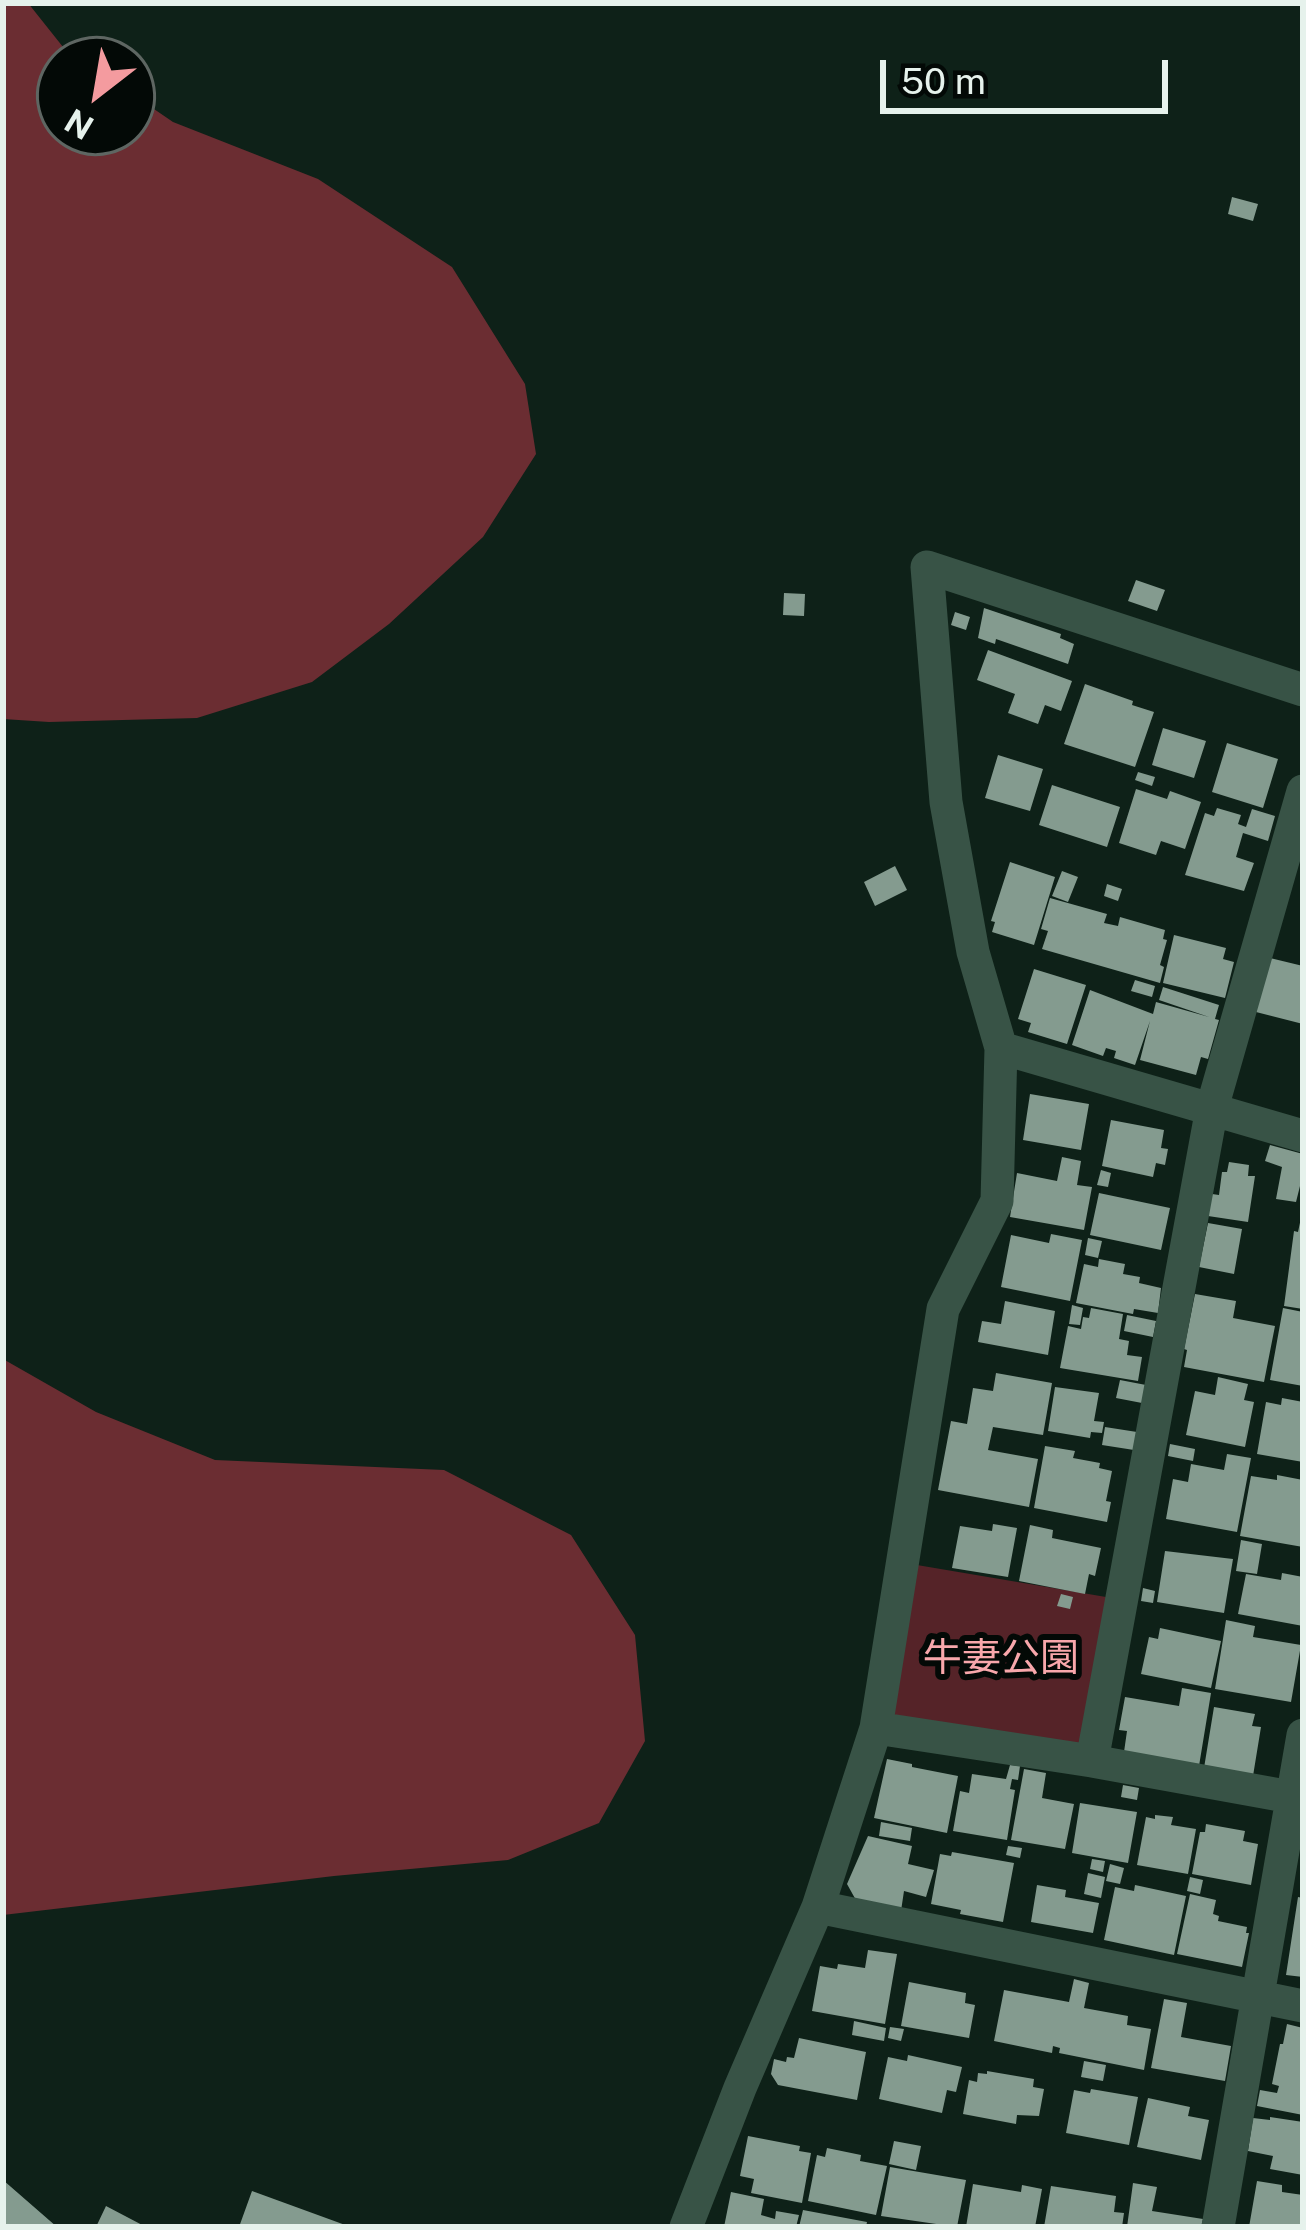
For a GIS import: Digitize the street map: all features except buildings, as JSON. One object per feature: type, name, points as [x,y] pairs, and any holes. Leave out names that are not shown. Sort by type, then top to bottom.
[{"type":"street","points":[[686,2227],[818,1907],[876,1728],[943,1309],[997,1201],[1001,1048],[974,952],[946,802],[927,568],[1303,690]]},
{"type":"street","points":[[1092,1761],[1212,1108],[1303,791]]},
{"type":"street","points":[[1001,1048],[1303,1136]]},
{"type":"street","points":[[876,1728],[1291,1797]]},
{"type":"street","points":[[1218,2227],[1303,1735]]},
{"type":"street","points":[[818,1907],[1303,2006]]},
{"type":"green space","name":"牛妻公園","points":[[917,1565],[1112,1598],[1086,1753],[890,1719]]},
{"type":"shaded area","points":[[3,3],[28,3],[54,36],[36,36],[36,156],[156,156],[156,110],[173,122],[318,179],[452,267],[525,384],[536,454],[483,537],[389,624],[312,682],[197,718],[3,719]]},
{"type":"shaded area","points":[[3,1359],[96,1412],[215,1460],[444,1470],[571,1535],[635,1635],[645,1741],[599,1823],[508,1860],[3,1915]]}]
